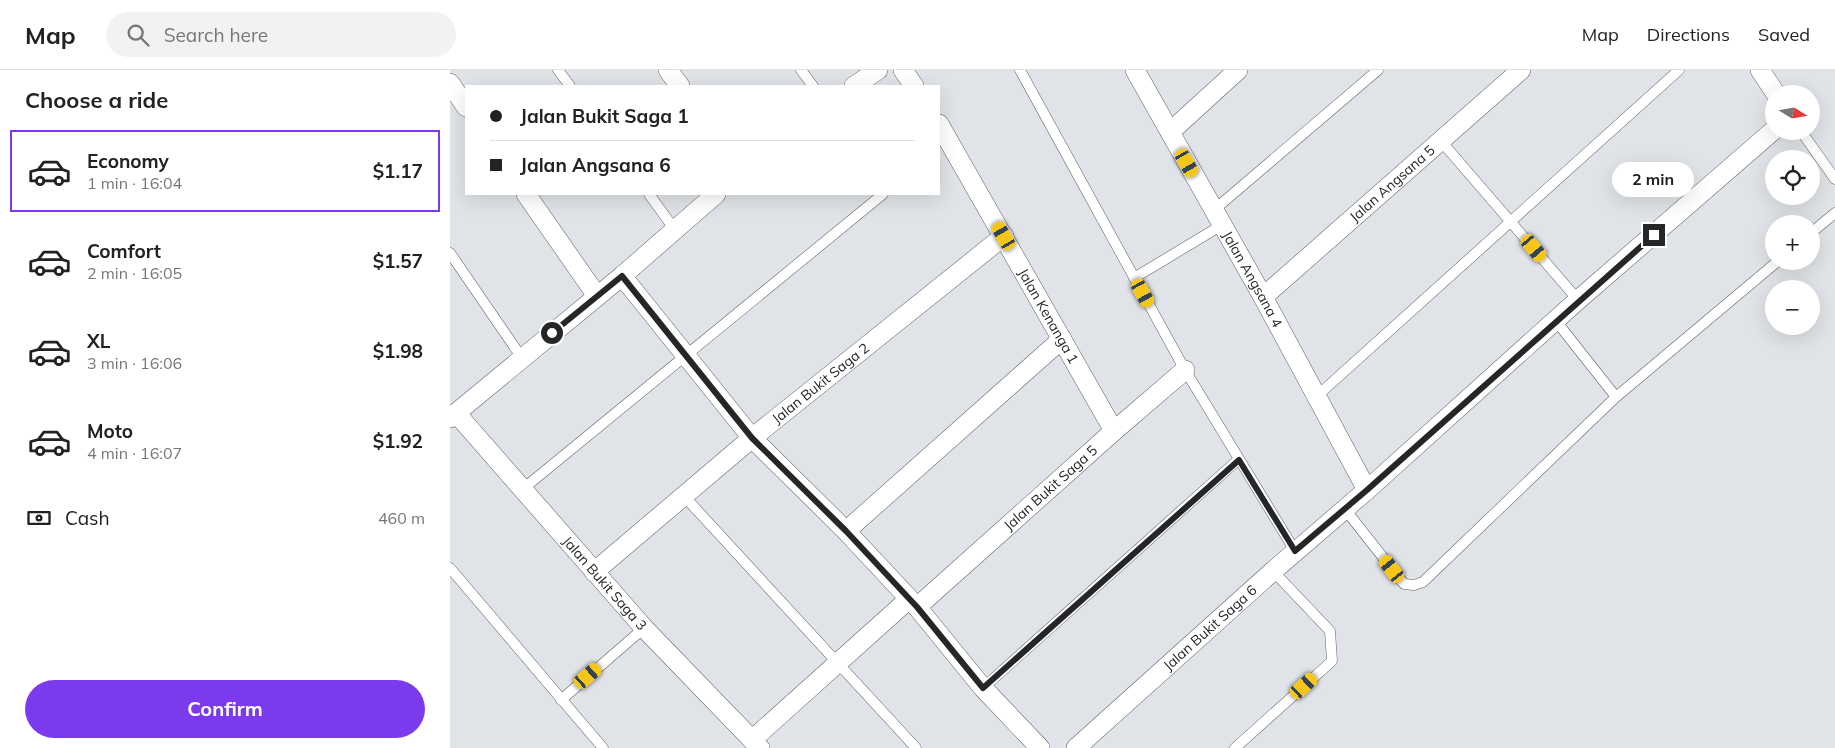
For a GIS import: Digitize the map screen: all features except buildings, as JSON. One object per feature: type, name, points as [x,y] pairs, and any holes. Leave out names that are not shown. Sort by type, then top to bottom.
[{"type":"street","points":[[668,70],[679,85]]},
{"type":"street","points":[[856,85],[878,70]]},
{"type":"street","points":[[903,70],[913,85]]},
{"type":"street","name":"Jalan Angsana 4","points":[[1135,70],[1263,297],[1367,490]]},
{"type":"street","points":[[1170,132],[1238,70]]},
{"type":"street","name":"Jalan Angsana 5","points":[[1263,297],[1520,70]]},
{"type":"street","points":[[1760,70],[1770,85]]},
{"type":"street","points":[[450,83],[465,106]]},
{"type":"street","name":"Jalan Kenanga 1","points":[[940,128],[944,145],[1004,236],[1114,431]]},
{"type":"street","name":"Jalan Bukit Saga 6","points":[[1076,748],[1272,571],[1367,490],[1578,300],[1765,138]]},
{"type":"street","points":[[527,195],[597,296]]},
{"type":"street","points":[[453,416],[622,276],[715,195]]},
{"type":"street","name":"Jalan Bukit Saga 2","points":[[594,572],[752,438],[1004,236]]},
{"type":"street","points":[[622,276],[752,438],[846,531],[913,603],[983,688],[1040,748]]},
{"type":"street","points":[[846,531],[1062,339]]},
{"type":"street","name":"Jalan Bukit Saga 5","points":[[756,744],[838,663],[913,603],[1186,370]]},
{"type":"street","name":"Jalan Bukit Saga 3","points":[[453,416],[524,488],[594,572],[644,628],[756,744]]},
{"type":"lane","points":[[558,70],[569,85]]},
{"type":"lane","points":[[801,70],[812,85]]},
{"type":"lane","points":[[1020,70],[1186,370],[1295,551]]},
{"type":"lane","points":[[1134,278],[1218,217],[1378,70]]},
{"type":"lane","points":[[1317,396],[1679,70]]},
{"type":"lane","points":[[1807,140],[1835,179]]},
{"type":"lane","points":[[1441,141],[1578,300]]},
{"type":"lane","points":[[650,195],[676,230]]},
{"type":"lane","points":[[524,488],[882,195]]},
{"type":"lane","points":[[1820,226],[1835,213]]},
{"type":"lane","points":[[450,254],[522,358]]},
{"type":"lane","points":[[1344,508],[1404,584],[1414,585],[1423,582],[1616,397],[1767,270]]},
{"type":"lane","points":[[1556,321],[1616,397]]},
{"type":"lane","points":[[983,688],[1239,460]]},
{"type":"lane","points":[[683,495],[916,748]]},
{"type":"lane","points":[[450,568],[603,748]]},
{"type":"lane","points":[[1235,748],[1332,661],[1330,631],[1272,571]]},
{"type":"lane","points":[[561,700],[644,628]]},
{"type":"route","points":[[552,333],[622,276],[752,438],[846,531],[917,607],[983,688],[1239,460],[1295,551],[1367,490],[1578,300],[1654,235]]}]
